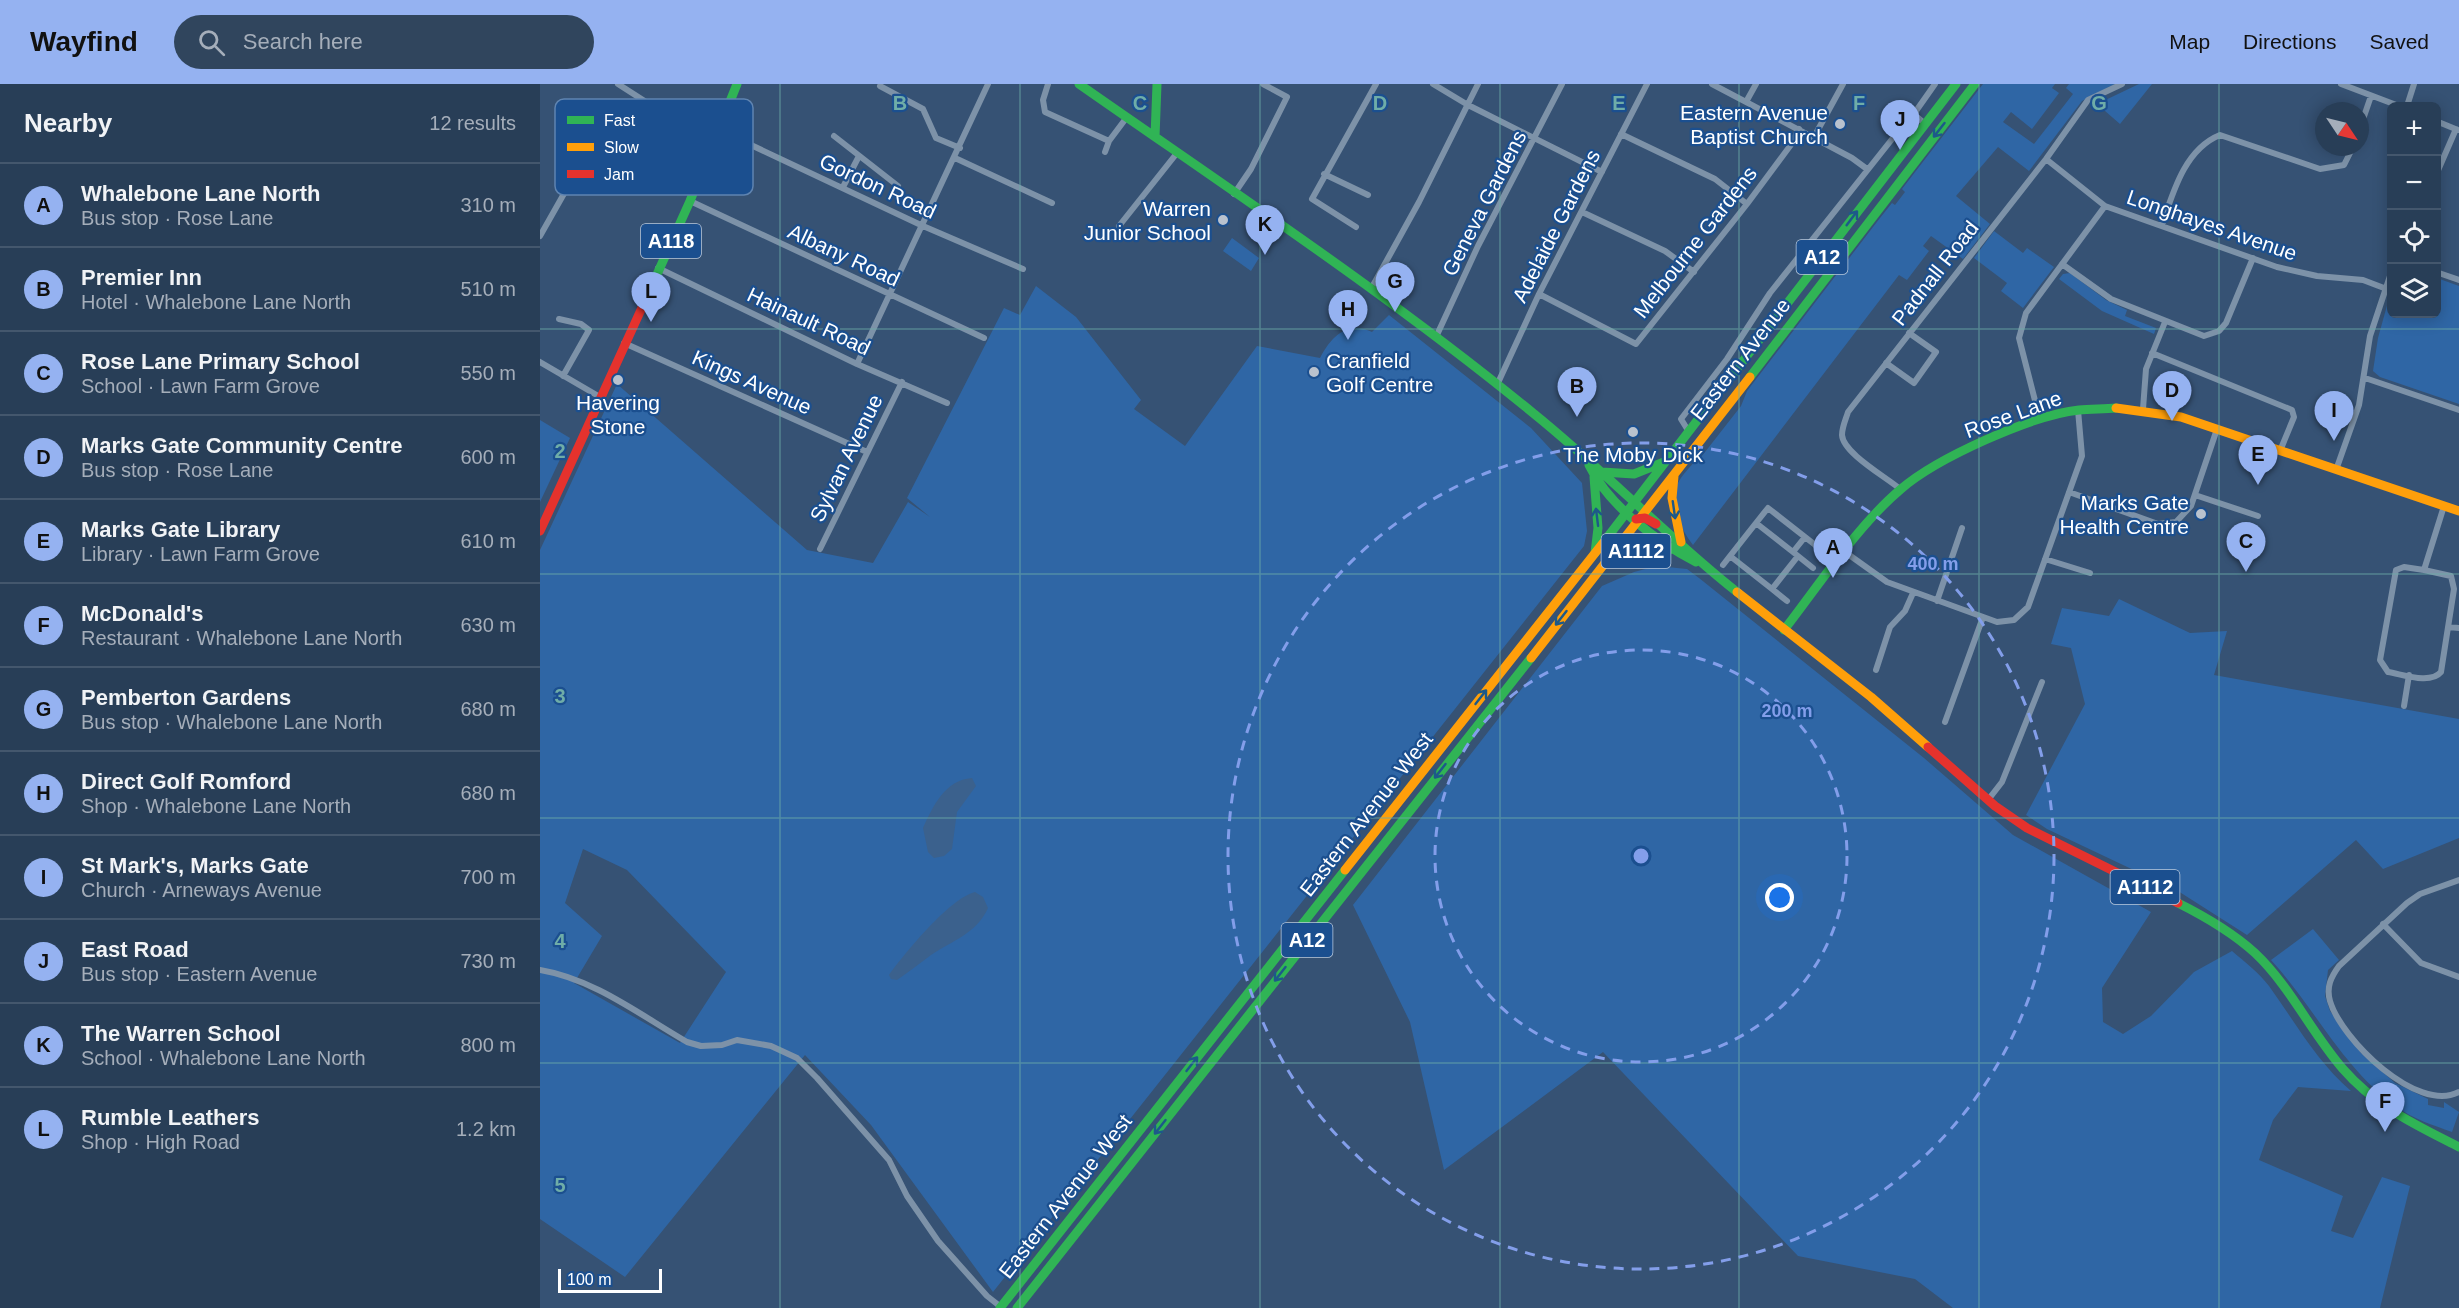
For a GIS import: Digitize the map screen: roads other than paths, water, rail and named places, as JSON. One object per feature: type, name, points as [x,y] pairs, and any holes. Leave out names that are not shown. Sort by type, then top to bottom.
[{"type":"main road","name":"A118","points":[[731,99],[737,84]]},
{"type":"main road","name":"A1112","points":[[1079,84],[1371,289],[1535,414],[1635,512],[1871,697],[1989,800],[2027,828],[2184,906],[2221,928],[2255,953],[2294,1000],[2343,1070],[2380,1104],[2459,1147]]},
{"type":"main road","points":[[1155,137],[1157,84]]},
{"type":"main road","name":"Eastern Avenue","points":[[1635,512],[1642,492],[1956,84]]},
{"type":"main road","name":"Eastern Avenue","points":[[1635,512],[1677,470],[1975,84]]},
{"type":"main road","name":"A118","points":[[540,531],[692,195]]},
{"type":"main road","name":"A12","points":[[1527,639],[1572,591],[1766,346],[1793,320]]},
{"type":"main road","name":"Rose Lane","points":[[1784,630],[1845,552],[1900,489],[1940,461],[2040,420],[2078,410],[2143,409],[2181,417],[2459,511]]},
{"type":"main road","points":[[1597,474],[1629,474],[1658,466],[1670,457]]},
{"type":"main road","name":"A1112","points":[[1677,470],[1673,479],[1672,498],[1683,551]]},
{"type":"main road","name":"A1112","points":[[1593,556],[1598,528],[1597,474]]},
{"type":"main road","name":"A1112","points":[[1635,512],[1656,524],[1683,551]]},
{"type":"main road","name":"Eastern Avenue West","points":[[1017,1308],[1628,534],[1635,512]]},
{"type":"main road","name":"Eastern Avenue West","points":[[998,1306],[1593,556],[1635,512]]},
{"type":"main road","name":"A1112","points":[[1597,572],[1614,558],[1633,551],[1666,548],[1683,551]]},
{"type":"street","points":[[618,84],[641,99]]},
{"type":"street","points":[[1048,84],[1043,100],[1045,112],[1109,141]]},
{"type":"street","points":[[1234,194],[1251,169],[1287,97],[1263,84]]},
{"type":"street","points":[[1356,226],[1312,199],[1376,84]]},
{"type":"street","points":[[1433,84],[1468,105],[1602,172]]},
{"type":"street","points":[[1371,289],[1419,202],[1478,84]]},
{"type":"street","name":"Geneva Gardens","points":[[1436,338],[1478,246],[1562,84]]},
{"type":"street","name":"Adelaide Gardens","points":[[1497,385],[1539,294],[1647,84]]},
{"type":"street","points":[[1712,84],[1814,137],[1868,169],[1908,119]]},
{"type":"street","points":[[1746,102],[1756,84]]},
{"type":"street","points":[[1814,137],[1843,84]]},
{"type":"street","points":[[1925,124],[1915,113],[1935,84]]},
{"type":"street","name":"Padnall Road","points":[[1900,489],[1855,455],[1844,442],[1842,435],[1848,412],[2046,159],[2088,100],[2122,84]]},
{"type":"street","points":[[2341,84],[2388,102]]},
{"type":"street","points":[[2408,102],[2414,84]]},
{"type":"street","points":[[857,363],[988,85]]},
{"type":"street","points":[[880,86],[918,105],[926,113],[936,138],[960,148]]},
{"type":"street","points":[[2369,102],[2371,96]]},
{"type":"street","points":[[1105,152],[1109,141],[1127,117]]},
{"type":"street","points":[[2441,123],[2457,129],[2441,164]]},
{"type":"street","name":"Melbourne Gardens","points":[[1539,294],[1636,344],[1747,204],[1790,146],[1799,129]]},
{"type":"street","points":[[1621,134],[1715,179],[1747,204]]},
{"type":"street","points":[[2162,225],[2175,188],[2191,158],[2207,140],[2220,135],[2320,169],[2344,165],[2348,156]]},
{"type":"street","points":[[834,136],[898,186]]},
{"type":"street","name":"Gordon Road","points":[[753,146],[923,226],[1023,269]]},
{"type":"street","points":[[1119,226],[1177,153]]},
{"type":"street","points":[[843,187],[859,156]]},
{"type":"street","points":[[955,158],[1052,203]]},
{"type":"street","name":"Longhayes Avenue","points":[[2046,159],[2105,206],[2297,272],[2363,280],[2384,288]]},
{"type":"street","name":"Eastern Avenue","points":[[1689,432],[1681,419],[1726,359],[1770,293],[1868,169]]},
{"type":"street","points":[[1324,174],[1368,195]]},
{"type":"street","points":[[540,236],[563,195]]},
{"type":"street","name":"Albany Road","points":[[690,201],[984,338]]},
{"type":"street","points":[[2040,420],[2019,338],[2026,313],[2105,206]]},
{"type":"street","points":[[1582,212],[1665,251],[1694,272]]},
{"type":"street","points":[[2062,264],[2111,299],[2200,336],[2209,336],[2219,332],[2226,323],[2253,258]]},
{"type":"street","name":"Hainault Road","points":[[658,267],[857,363],[947,403]]},
{"type":"street","points":[[2441,274],[2459,280]]},
{"type":"street","points":[[2336,470],[2359,405],[2370,336],[2387,280]]},
{"type":"street","points":[[559,319],[581,324],[589,330],[563,376]]},
{"type":"street","points":[[2143,409],[2145,375],[2165,322]]},
{"type":"street","points":[[1886,363],[1914,383],[1936,352],[1909,333]]},
{"type":"street","name":"Kings Avenue","points":[[624,342],[867,453]]},
{"type":"street","points":[[2152,353],[2292,410],[2294,417],[2280,451]]},
{"type":"street","points":[[540,362],[600,397]]},
{"type":"street","points":[[2365,378],[2459,410]]},
{"type":"street","name":"Sylvan Avenue","points":[[820,549],[902,382]]},
{"type":"street","points":[[1845,552],[1887,582],[1983,618],[2005,622],[2014,620],[2024,613],[2082,456],[2078,410]]},
{"type":"street","points":[[2069,492],[2158,524],[2176,522],[2185,516],[2195,495],[2217,429]]},
{"type":"street","points":[[2195,495],[2258,516]]},
{"type":"street","points":[[2424,570],[2444,506]]},
{"type":"street","points":[[1723,565],[1768,508],[1837,562]]},
{"type":"street","points":[[1756,523],[1813,568]]},
{"type":"street","points":[[1937,601],[1962,528]]},
{"type":"street","points":[[1772,590],[1805,537]]},
{"type":"street","points":[[1730,556],[1787,601]]},
{"type":"street","points":[[2045,559],[2090,573]]},
{"type":"street","points":[[2404,567],[2424,570],[2448,574],[2453,578],[2442,667],[2437,676],[2428,679],[2388,672],[2380,660],[2396,570],[2404,567]]},
{"type":"street","points":[[1876,670],[1890,627],[1905,611],[1913,592]]},
{"type":"street","points":[[1944,722],[1983,618]]},
{"type":"street","points":[[2448,627],[2459,628]]},
{"type":"street","points":[[2404,706],[2409,675]]},
{"type":"street","points":[[1989,800],[2002,782],[2042,682]]},
{"type":"street","points":[[2459,880],[2420,894],[2383,924],[2339,966],[2331,978],[2330,1001],[2338,1017],[2361,1048],[2394,1077],[2428,1095],[2446,1097],[2459,1092]]},
{"type":"street","points":[[2383,924],[2421,963],[2459,977]]},
{"type":"street","points":[[540,970],[564,974],[585,982],[687,1042],[701,1046],[722,1045],[737,1040],[771,1046],[796,1058],[817,1077],[889,1160],[907,1196],[938,1241],[998,1306]]},
{"type":"place","name":"Eastern Avenue Baptist Church","points":[[1840,124]]},
{"type":"place","name":"East Road","points":[[1900,150]]},
{"type":"place","name":"Warren Junior School","points":[[1223,220]]},
{"type":"place","name":"The Warren School","points":[[1265,255]]},
{"type":"place","name":"Pemberton Gardens","points":[[1395,312]]},
{"type":"place","name":"Rumble Leathers","points":[[651,322]]},
{"type":"place","name":"Direct Golf Romford","points":[[1348,340]]},
{"type":"place","name":"Cranfield Golf Centre","points":[[1314,372]]},
{"type":"place","name":"Havering Stone","points":[[618,380]]},
{"type":"place","name":"Premier Inn","points":[[1577,417]]},
{"type":"place","name":"Marks Gate Community Centre","points":[[2172,421]]},
{"type":"place","name":"The Moby Dick","points":[[1633,432]]},
{"type":"place","name":"St Mark's, Marks Gate","points":[[2334,441]]},
{"type":"place","name":"Marks Gate Library","points":[[2258,485]]},
{"type":"place","name":"Marks Gate Health Centre","points":[[2201,514]]},
{"type":"place","name":"Rose Lane Primary School","points":[[2246,572]]},
{"type":"place","name":"Whalebone Lane North","points":[[1833,578]]},
{"type":"place","name":"McDonald's","points":[[2385,1132]]}]
